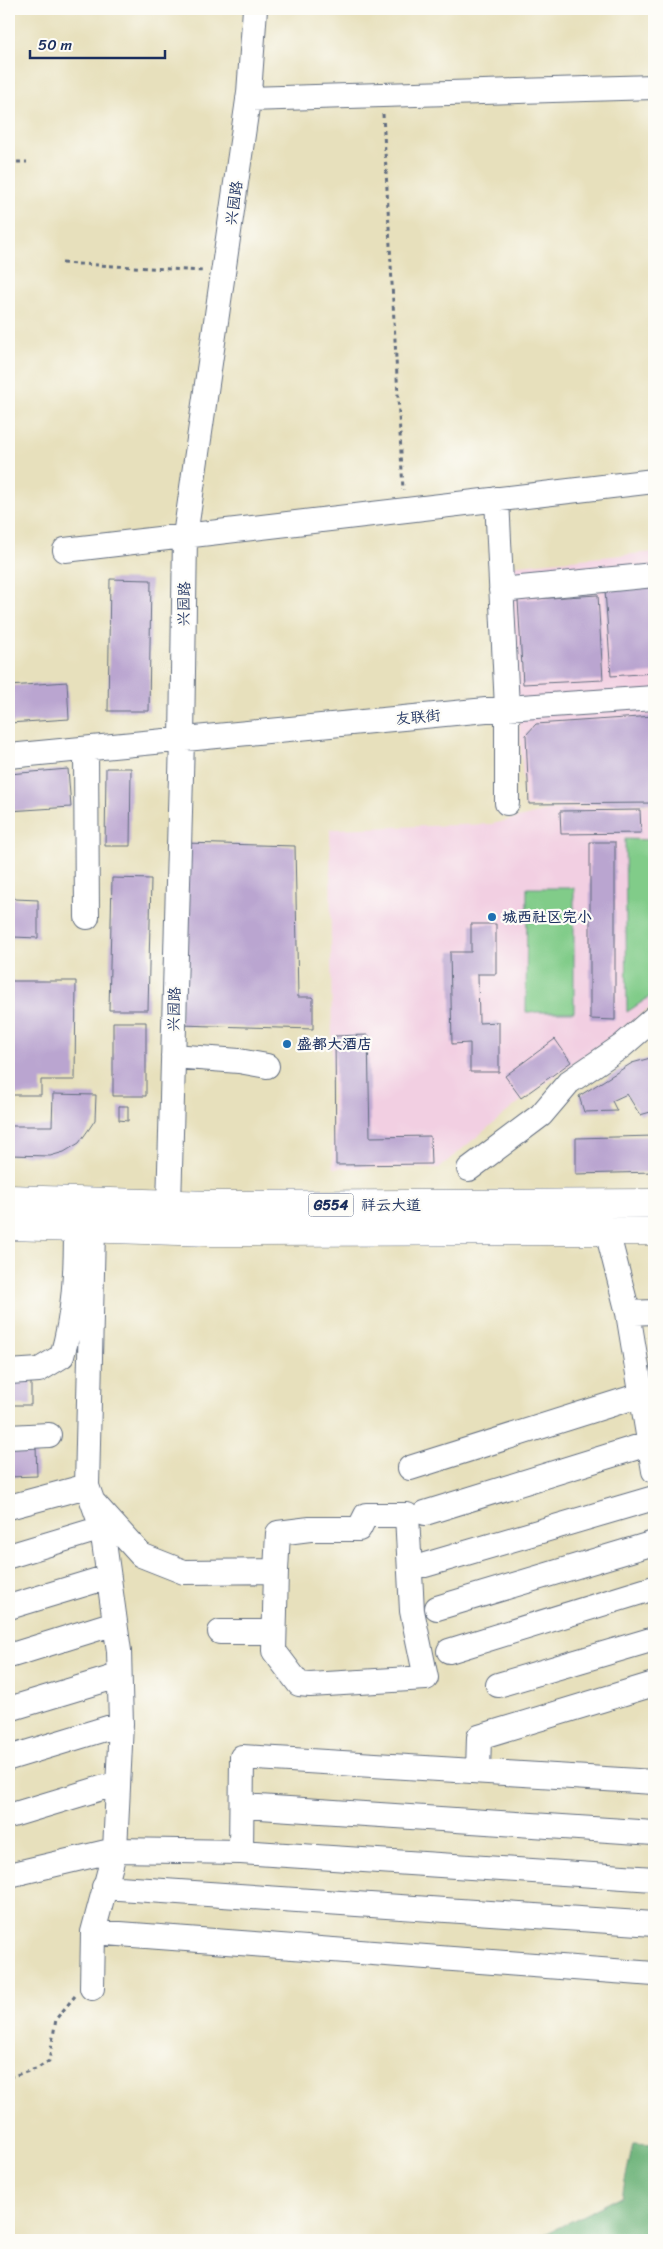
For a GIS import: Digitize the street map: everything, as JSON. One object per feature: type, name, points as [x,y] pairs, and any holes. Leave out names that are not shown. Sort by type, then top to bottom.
[{"type":"highway","name":"祥云大道","points":[[9,1199],[169,1205],[654,1203]]},
{"type":"highway","name":"祥云大道","points":[[9,1226],[85,1230],[212,1232],[654,1231]]},
{"type":"street","name":"兴园路","points":[[169,1205],[182,740],[185,536],[248,99],[254,9]]},
{"type":"street","points":[[248,99],[654,87]]},
{"type":"street","points":[[64,550],[654,481]]},
{"type":"street","points":[[497,499],[508,708],[507,803]]},
{"type":"street","points":[[501,590],[654,575]]},
{"type":"street","name":"友联街","points":[[9,756],[508,708],[654,698]]},
{"type":"street","points":[[86,749],[87,917]]},
{"type":"street","points":[[469,1169],[541,1114],[569,1082],[622,1046],[654,1018]]},
{"type":"street","points":[[173,1056],[239,1061],[267,1066]]},
{"type":"street","points":[[9,1372],[39,1370],[62,1356],[70,1331],[85,1230]]},
{"type":"street","points":[[85,1230],[90,1494],[102,1528],[119,1651],[118,1676],[121,1724],[116,1850],[104,1886],[93,1932],[92,1988]]},
{"type":"street","points":[[607,1231],[628,1313],[645,1359],[646,1400],[654,1471]]},
{"type":"street","points":[[628,1313],[654,1312]]},
{"type":"street","points":[[410,1468],[646,1400]]},
{"type":"street","points":[[9,1437],[49,1435]]},
{"type":"street","points":[[425,1513],[651,1442]]},
{"type":"street","points":[[9,1507],[90,1494]]},
{"type":"street","points":[[90,1494],[141,1555],[184,1572],[276,1571]]},
{"type":"street","points":[[425,1565],[654,1498]]},
{"type":"street","points":[[366,1515],[407,1515],[412,1611],[426,1678],[310,1685],[299,1684],[274,1651],[276,1571],[278,1533],[310,1529],[359,1528],[366,1515]]},
{"type":"street","points":[[9,1556],[102,1528]]},
{"type":"street","points":[[437,1608],[654,1543]]},
{"type":"street","points":[[9,1607],[108,1577]]},
{"type":"street","points":[[449,1651],[654,1588]]},
{"type":"street","points":[[9,1656],[115,1623]]},
{"type":"street","points":[[220,1632],[274,1632]]},
{"type":"street","points":[[498,1685],[654,1639]]},
{"type":"street","points":[[9,1709],[118,1676]]},
{"type":"street","points":[[478,1771],[479,1737],[654,1684]]},
{"type":"street","points":[[9,1758],[121,1724]]},
{"type":"street","points":[[241,1852],[243,1806],[242,1757],[654,1782]]},
{"type":"street","points":[[9,1816],[118,1783]]},
{"type":"street","points":[[243,1806],[654,1833]]},
{"type":"street","points":[[9,1875],[116,1850],[241,1852],[654,1878]]},
{"type":"street","points":[[104,1886],[654,1924]]},
{"type":"street","points":[[93,1932],[654,1974]]},
{"type":"path","points":[[382,95],[404,510]]},
{"type":"path","points":[[9,162],[27,162]]},
{"type":"path","points":[[62,263],[224,272]]},
{"type":"path","points":[[9,2077],[36,2069],[49,2061],[54,2027],[59,2013],[80,1991],[92,1988]]},
{"type":"shaded area","points":[[654,552],[654,804],[525,807],[508,566]]},
{"type":"shaded area","name":"城西社区完小","points":[[654,805],[654,1005],[517,1104],[439,1168],[333,1168],[330,829],[492,824],[560,808]]},
{"type":"green space","points":[[625,839],[654,840],[654,994],[627,1012]]},
{"type":"green space","points":[[527,888],[574,888],[574,1012],[526,1012]]},
{"type":"green space","points":[[633,2143],[654,2144],[654,2240],[533,2240],[622,2196]]},
{"type":"building","points":[[110,579],[151,580],[149,711],[108,711]]},
{"type":"building","points":[[654,587],[654,673],[611,676],[605,590]]},
{"type":"building","points":[[598,595],[603,680],[523,684],[518,600]]},
{"type":"building","points":[[67,682],[69,719],[9,723],[9,686]]},
{"type":"building","points":[[654,716],[654,803],[529,804],[526,735],[536,724]]},
{"type":"building","points":[[106,768],[131,768],[130,846],[105,846]]},
{"type":"building","points":[[68,769],[71,807],[9,811],[9,774]]},
{"type":"building","points":[[640,810],[641,833],[561,834],[560,811]]},
{"type":"building","points":[[590,842],[615,842],[615,1020],[590,1019]]},
{"type":"building","points":[[184,843],[295,846],[298,997],[313,997],[313,1029],[180,1025]]},
{"type":"building","points":[[112,878],[151,879],[148,1010],[109,1010]]},
{"type":"building","points":[[9,888],[15,899],[38,900],[38,938],[13,937],[9,944]]},
{"type":"building","points":[[471,924],[496,924],[496,974],[478,974],[479,1023],[499,1022],[499,1072],[470,1072],[470,1043],[452,1044],[450,952],[471,952]]},
{"type":"building","points":[[9,981],[76,981],[75,1080],[41,1080],[41,1095],[9,1095]]},
{"type":"building","points":[[113,1022],[146,1022],[146,1096],[113,1096]]},
{"type":"building","points":[[368,1035],[370,1137],[430,1136],[431,1164],[336,1165],[335,1036]]},
{"type":"building","points":[[555,1039],[571,1062],[521,1098],[505,1076]]},
{"type":"building","points":[[654,1057],[654,1111],[640,1115],[627,1094],[612,1101],[617,1111],[584,1112],[579,1096],[632,1063]]},
{"type":"building","points":[[53,1094],[96,1095],[95,1120],[79,1143],[64,1152],[50,1156],[9,1155],[9,1126],[52,1126]]},
{"type":"building","points":[[119,1106],[128,1106],[128,1121],[119,1120]]},
{"type":"building","points":[[654,1136],[654,1172],[576,1174],[576,1138]]},
{"type":"building","points":[[9,1377],[31,1377],[31,1405],[9,1405]]},
{"type":"building","points":[[9,1446],[36,1446],[37,1476],[9,1477]]},
{"type":"place","name":"城西社区完小","points":[[492,917]]},
{"type":"place","name":"盛都大酒店","points":[[287,1044]]}]
